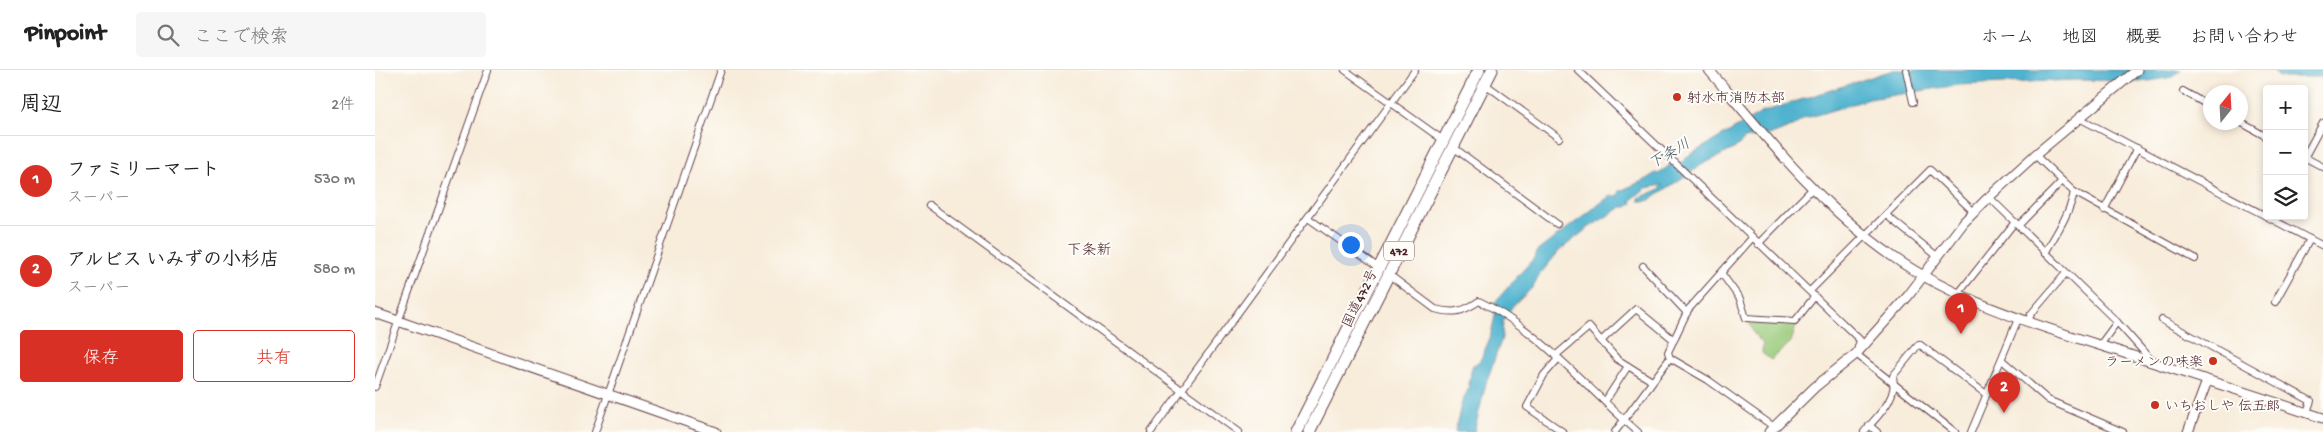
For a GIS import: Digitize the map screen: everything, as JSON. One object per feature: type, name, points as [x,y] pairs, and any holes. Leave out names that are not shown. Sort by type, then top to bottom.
[{"type":"highway","name":"国道472号","points":[[1296,432],[1453,147],[1492,70]]},
{"type":"highway","name":"国道472号","points":[[1309,432],[1475,72]]},
{"type":"street","points":[[375,387],[488,70]]},
{"type":"street","points":[[595,432],[721,70]]},
{"type":"street","points":[[1345,70],[1443,140]]},
{"type":"street","points":[[1151,432],[1415,70]]},
{"type":"street","points":[[1578,70],[1860,340],[1856,354]]},
{"type":"street","points":[[1709,70],[1772,147],[1812,189],[1865,236],[1893,257],[1924,275],[1958,294],[2018,319],[2323,418]]},
{"type":"street","points":[[1906,70],[1913,101]]},
{"type":"street","points":[[1752,238],[1687,313],[1668,352],[1670,358],[1708,380],[1772,430],[1815,386],[1856,354],[1891,316],[1937,256],[1989,197],[2035,155],[2137,70]]},
{"type":"street","points":[[1485,84],[1559,138]]},
{"type":"street","points":[[2183,90],[2203,102]]},
{"type":"street","points":[[2081,118],[2263,213]]},
{"type":"street","points":[[2308,151],[2323,123]]},
{"type":"street","points":[[2248,127],[2263,135]]},
{"type":"street","points":[[1453,147],[1557,224]]},
{"type":"street","points":[[2104,210],[2137,148]]},
{"type":"street","points":[[2035,155],[2074,192],[2195,259]]},
{"type":"street","points":[[2308,160],[2323,167]]},
{"type":"street","points":[[1722,274],[1739,299],[1746,318],[1795,321],[1812,294],[1865,236],[1930,170],[1974,212]]},
{"type":"street","points":[[1958,294],[2016,224],[2062,181]]},
{"type":"street","points":[[1759,244],[1812,189]]},
{"type":"street","points":[[2045,253],[2061,226],[2073,200],[2074,192]]},
{"type":"street","points":[[1989,197],[2117,322],[2153,362]]},
{"type":"street","points":[[929,205],[1183,389],[1239,432]]},
{"type":"street","points":[[1886,214],[1937,256]]},
{"type":"street","points":[[1308,218],[1435,309],[1444,312],[1465,311],[1479,301],[1518,323],[1606,400],[1623,420],[1638,432]]},
{"type":"street","points":[[2276,220],[2323,246]]},
{"type":"street","points":[[2275,302],[2310,239]]},
{"type":"street","points":[[1643,266],[1687,313]]},
{"type":"street","points":[[2028,322],[2031,314],[2067,273]]},
{"type":"street","points":[[1601,341],[1636,309],[1674,340]]},
{"type":"street","points":[[375,313],[716,432]]},
{"type":"street","points":[[1971,432],[2018,319]]},
{"type":"street","points":[[2162,320],[2311,401],[2307,412]]},
{"type":"street","points":[[2100,345],[2117,322]]},
{"type":"street","points":[[1563,432],[1527,407],[1544,375],[1557,357],[1589,327],[1617,359],[1652,381]]},
{"type":"street","points":[[1864,432],[1892,397],[1895,386],[1893,376],[1919,344],[1986,394]]},
{"type":"street","points":[[1856,354],[1955,432]]},
{"type":"street","points":[[1615,432],[1670,358]]},
{"type":"street","points":[[2002,360],[2049,400],[2123,432]]},
{"type":"street","points":[[1606,400],[1628,366]]},
{"type":"street","points":[[2188,432],[2207,380]]},
{"type":"street","points":[[1869,426],[1877,432]]},
{"type":"green space","points":[[1748,320],[1797,323],[1791,342],[1771,360],[1762,353],[1763,344],[1754,334]]},
{"type":"water","points":[[1893,70],[2181,70],[2172,77],[2149,81],[2074,80],[1958,85],[1869,99],[1803,119],[1794,126],[1774,134],[1745,139],[1734,149],[1703,164],[1648,201],[1639,201],[1639,198],[1658,190],[1663,185],[1646,188],[1631,200],[1632,203],[1627,207],[1622,207],[1588,228],[1560,250],[1540,274],[1532,288],[1512,307],[1503,321],[1502,338],[1486,383],[1474,432],[1455,432],[1461,405],[1468,390],[1472,366],[1480,361],[1490,338],[1495,316],[1495,302],[1534,258],[1536,252],[1610,196],[1618,196],[1620,191],[1649,178],[1655,173],[1659,174],[1672,163],[1681,163],[1688,156],[1763,112]]},
{"type":"water","points":[[2272,70],[2323,70],[2323,77],[2279,77]]},
{"type":"place","name":"射水市消防本部","points":[[1677,97]]},
{"type":"place","name":"ファミリーマート","points":[[1961,334]]},
{"type":"place","name":"ラーメンの味楽","points":[[2213,361]]},
{"type":"place","name":"いちおしや 伝五郎","points":[[2155,405]]},
{"type":"place","name":"アルビス いみずの小杉店","points":[[2004,413]]},
{"type":"district","name":"下条新","points":[[1089,249]]},
{"type":"water label","name":"下条川","points":[[1669,153]]}]
